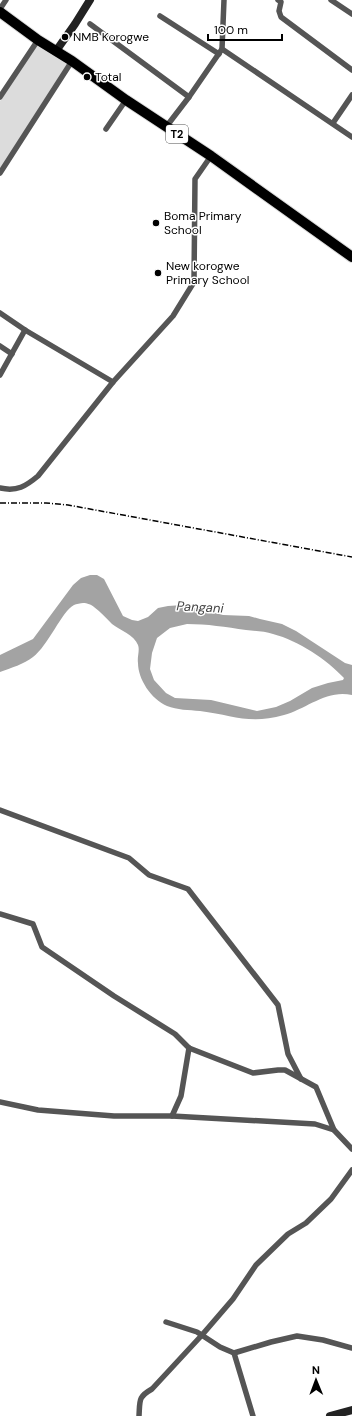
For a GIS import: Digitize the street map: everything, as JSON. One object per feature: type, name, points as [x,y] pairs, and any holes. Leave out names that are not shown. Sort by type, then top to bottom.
[{"type":"highway","name":"T2","points":[[0,12],[38,40],[72,61],[126,100],[211,156],[352,257]]},
{"type":"street","points":[[0,9],[6,0]]},
{"type":"street","points":[[56,51],[90,0]]},
{"type":"street","points":[[166,127],[221,51],[224,0]]},
{"type":"street","points":[[330,0],[352,14]]},
{"type":"street","points":[[280,1],[279,11],[281,18],[352,70]]},
{"type":"street","points":[[160,16],[221,51],[333,123],[352,137]]},
{"type":"street","points":[[90,24],[189,97]]},
{"type":"street","points":[[0,97],[38,40]]},
{"type":"street","points":[[0,174],[72,61]]},
{"type":"street","points":[[333,123],[352,94]]},
{"type":"street","points":[[106,130],[126,100]]},
{"type":"street","points":[[0,488],[14,489],[27,485],[38,476],[114,382],[173,316],[194,282],[195,179],[211,156]]},
{"type":"street","points":[[0,313],[25,330],[114,382]]},
{"type":"street","points":[[0,375],[25,330]]},
{"type":"street","points":[[0,346],[12,354]]},
{"type":"street","points":[[0,810],[129,858],[149,875],[188,889],[278,1005],[288,1054],[302,1079]]},
{"type":"street","points":[[0,914],[33,924],[42,947],[114,996],[175,1034],[189,1048],[253,1073],[286,1070],[316,1088],[334,1130],[352,1149]]},
{"type":"street","points":[[172,1116],[181,1096],[189,1048]]},
{"type":"street","points":[[0,1102],[38,1110],[114,1116],[172,1116],[315,1124],[334,1130]]},
{"type":"street","points":[[139,1416],[140,1400],[143,1394],[152,1389],[202,1335],[233,1299],[256,1265],[288,1234],[306,1223],[331,1198],[352,1170]]},
{"type":"street","points":[[166,1322],[197,1332],[220,1347],[234,1353],[297,1336],[323,1340],[352,1348]]},
{"type":"street","points":[[234,1353],[253,1416]]},
{"type":"street","points":[[330,1416],[352,1410]]},
{"type":"shaded area","points":[[37,45],[67,64],[0,169],[0,101]]},
{"type":"shaded area","points":[[90,575],[97,575],[104,579],[123,616],[132,620],[138,621],[148,617],[158,608],[183,605],[223,615],[249,616],[282,624],[296,631],[345,663],[352,665],[352,695],[343,694],[325,697],[284,715],[261,719],[241,718],[167,706],[151,694],[143,682],[140,675],[138,661],[139,647],[136,641],[112,624],[93,606],[85,603],[75,605],[69,609],[39,652],[33,657],[22,664],[0,672],[0,655],[33,639],[73,585],[81,578]],"holes":[[[194,624],[270,633],[283,637],[312,652],[329,664],[344,678],[343,680],[312,688],[290,701],[276,707],[257,711],[211,700],[175,698],[166,693],[154,680],[150,669],[152,653],[157,638],[170,628]]]},
{"type":"railway","points":[[0,503],[46,503],[68,505],[352,557]]},
{"type":"place","name":"NMB Korogwe","points":[[65,37]]},
{"type":"place","name":"Total","points":[[87,77]]},
{"type":"place","name":"Boma Primary School","points":[[156,223]]},
{"type":"place","name":"New korogwe Primary School","points":[[158,273]]},
{"type":"water label","name":"Pangani","points":[[200,607]]}]
